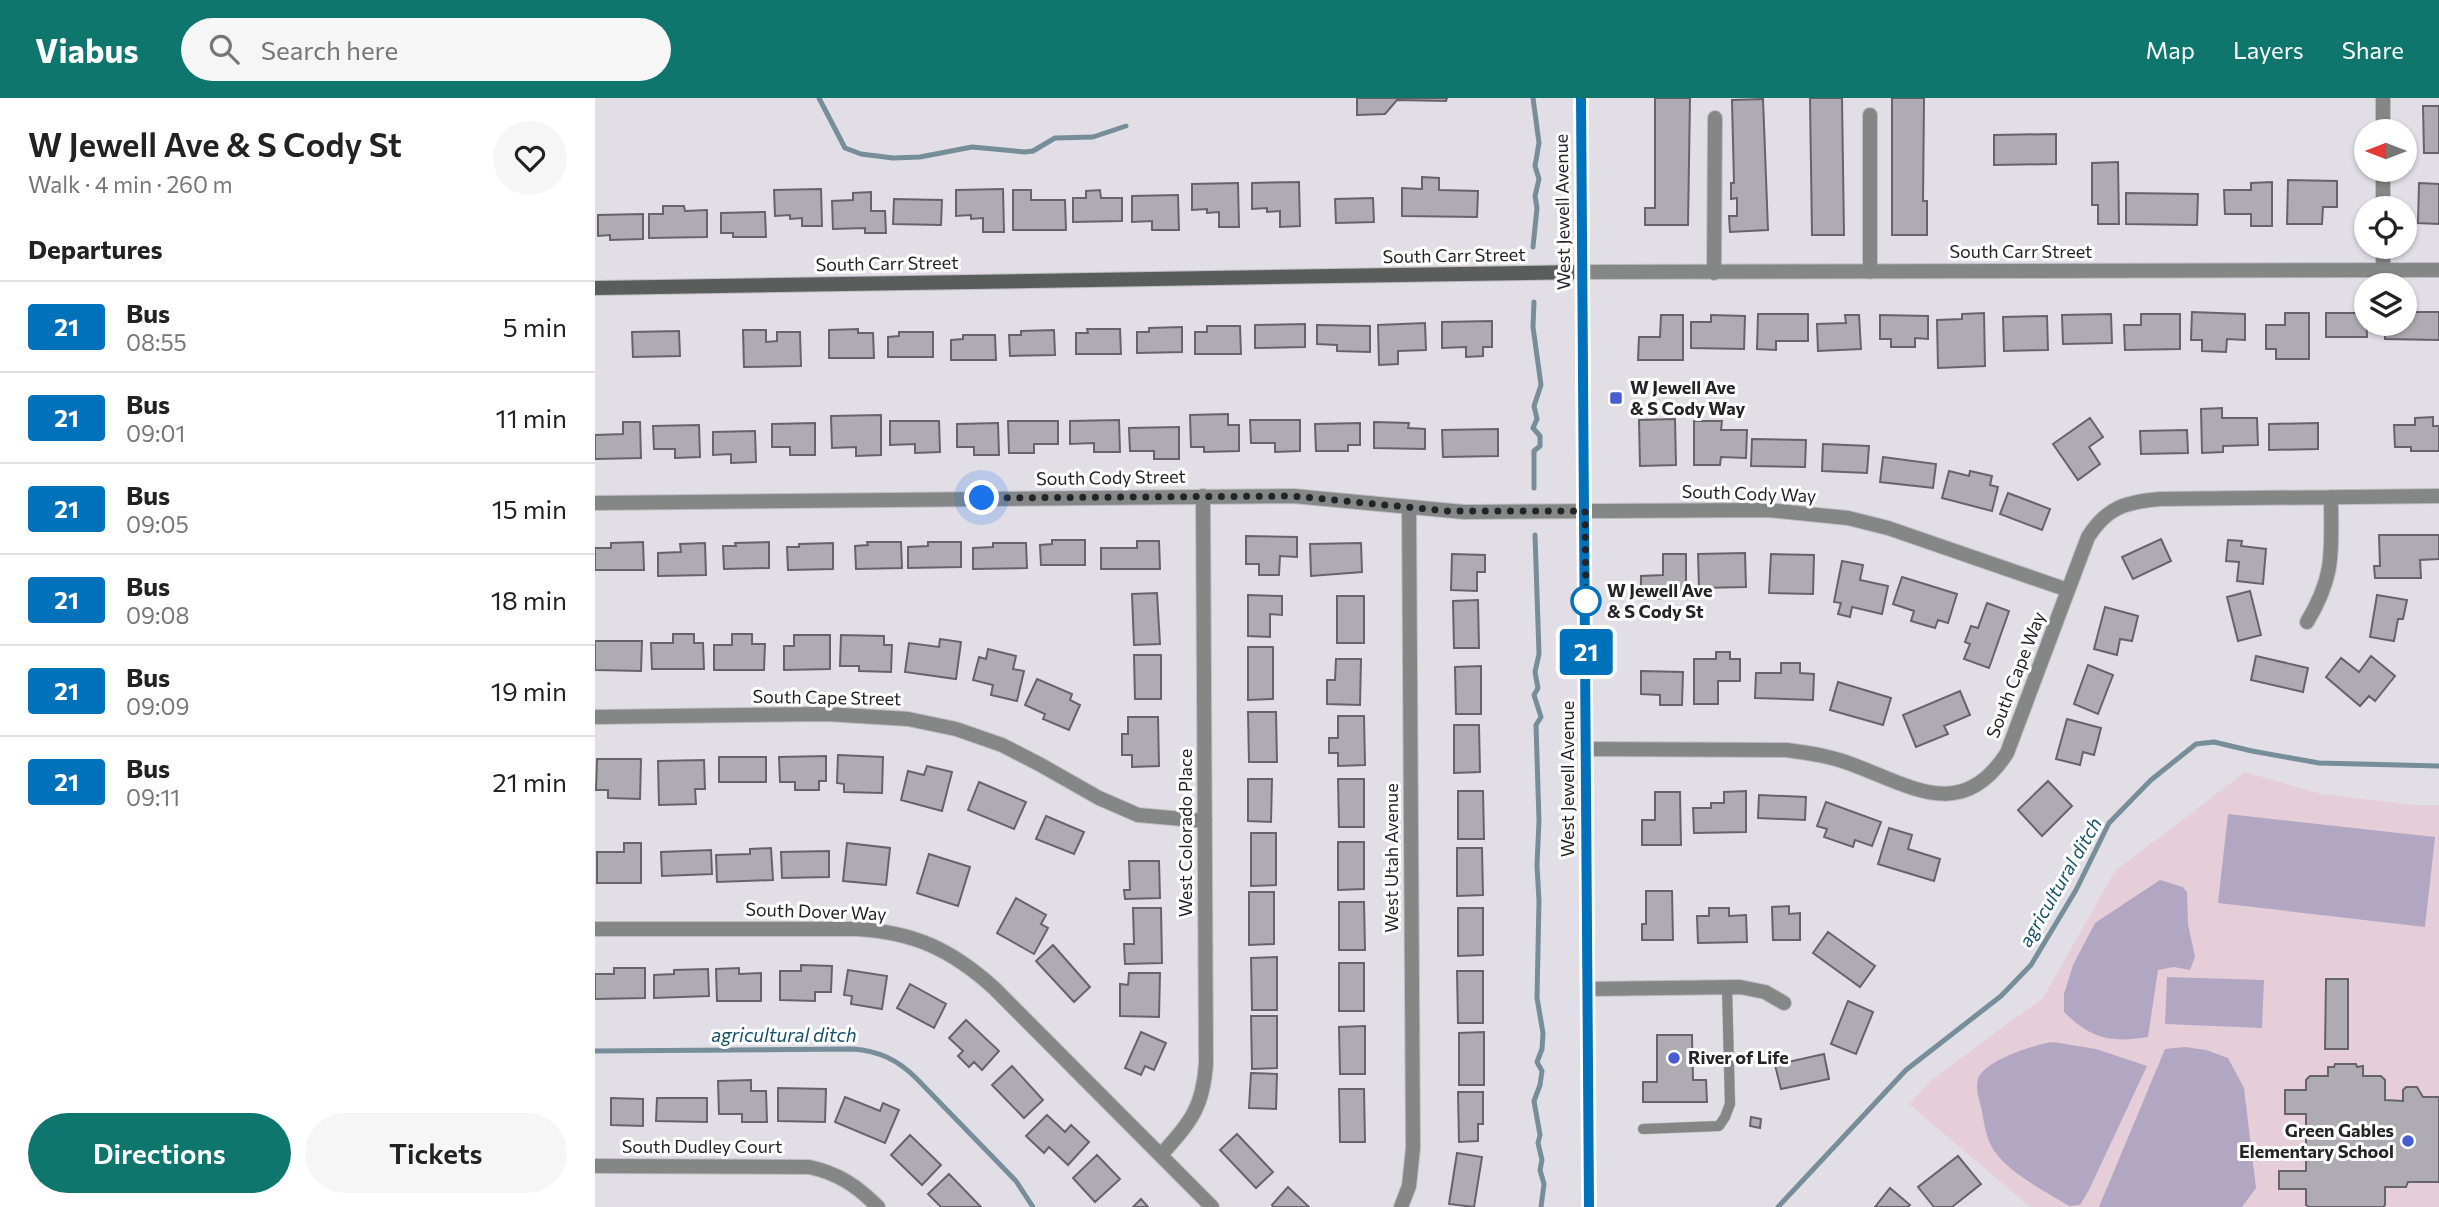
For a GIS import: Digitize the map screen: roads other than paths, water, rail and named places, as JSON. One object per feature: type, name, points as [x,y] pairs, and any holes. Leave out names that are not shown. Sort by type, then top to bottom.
[{"type":"main road","name":"West Jewell Avenue","points":[[1581,98],[1589,1207]]},
{"type":"main road","name":"South Carr Street","points":[[595,288],[1583,272]]},
{"type":"street","points":[[2383,98],[2383,119]]},
{"type":"street","points":[[1870,116],[1870,272]]},
{"type":"street","points":[[1714,273],[1715,118]]},
{"type":"street","points":[[2383,259],[2383,271]]},
{"type":"street","name":"South Carr Street","points":[[1583,272],[2439,270]]},
{"type":"street","name":"South Cody Street","points":[[595,503],[1203,496],[1320,497],[1464,512],[1585,511]]},
{"type":"street","name":"West Colorado Place","points":[[1161,1155],[1194,1116],[1205,1080],[1203,496]]},
{"type":"street","name":"South Cape Way","points":[[1587,749],[1787,750],[1847,763],[1923,792],[1943,794],[1963,790],[1993,774],[2007,752],[2088,537],[2104,517],[2125,503],[2160,499],[2439,496]]},
{"type":"street","points":[[2307,622],[2324,592],[2330,570],[2331,497]]},
{"type":"street","name":"West Utah Avenue","points":[[1401,1207],[1409,1186],[1413,1148],[1409,508]]},
{"type":"street","name":"South Cody Way","points":[[1585,511],[1768,510],[1848,519],[1912,534],[2069,590]]},
{"type":"street","name":"South Cape Street","points":[[595,717],[827,714],[908,719],[956,729],[1002,745],[1099,798],[1138,815],[1205,821]]},
{"type":"street","name":"South Dover Way","points":[[595,929],[865,930],[890,933],[927,943],[967,964],[994,988],[1212,1207]]},
{"type":"street","points":[[1588,989],[1757,989],[1784,1003]]},
{"type":"street","name":"South Dudley Court","points":[[595,1166],[809,1167],[844,1178],[878,1207]]},
{"type":"lane","points":[[1643,1129],[1719,1126],[1725,1117],[1730,1104],[1727,987]]},
{"type":"waterway","points":[[819,98],[845,148],[861,154],[893,158],[920,157],[972,147],[1033,151],[1055,138],[1093,137],[1126,126]]},
{"type":"waterway","points":[[1533,98],[1539,143],[1535,166],[1539,179],[1535,196],[1537,208],[1533,247]]},
{"type":"waterway","points":[[1534,302],[1533,327],[1541,385],[1534,406],[1537,419],[1533,428],[1540,436],[1540,446],[1534,451],[1534,488]]},
{"type":"waterway","points":[[1535,535],[1539,654],[1535,672],[1538,688],[1534,695],[1541,717],[1536,725],[1539,821],[1537,998],[1543,1033],[1542,1049],[1537,1062],[1542,1071],[1534,1101],[1540,1135],[1540,1170],[1544,1184],[1541,1207]]},
{"type":"waterway","name":"agricultural ditch","points":[[1778,1207],[1906,1070],[2001,996],[2031,965],[2076,890],[2109,823],[2151,780],[2196,744],[2214,742],[2319,763],[2439,766]]},
{"type":"waterway","name":"agricultural ditch","points":[[595,1051],[853,1049],[880,1054],[895,1061],[916,1078],[1016,1181],[1033,1207]]},
{"type":"place","name":"W Jewell Ave & S Cody Way","points":[[1616,398]]},
{"type":"place","name":"W Jewell Ave & S Cody St","points":[[1586,601]]},
{"type":"place","name":"River of Life","points":[[1674,1058]]},
{"type":"place","name":"Green Gables Elementary School","points":[[2408,1141]]}]
